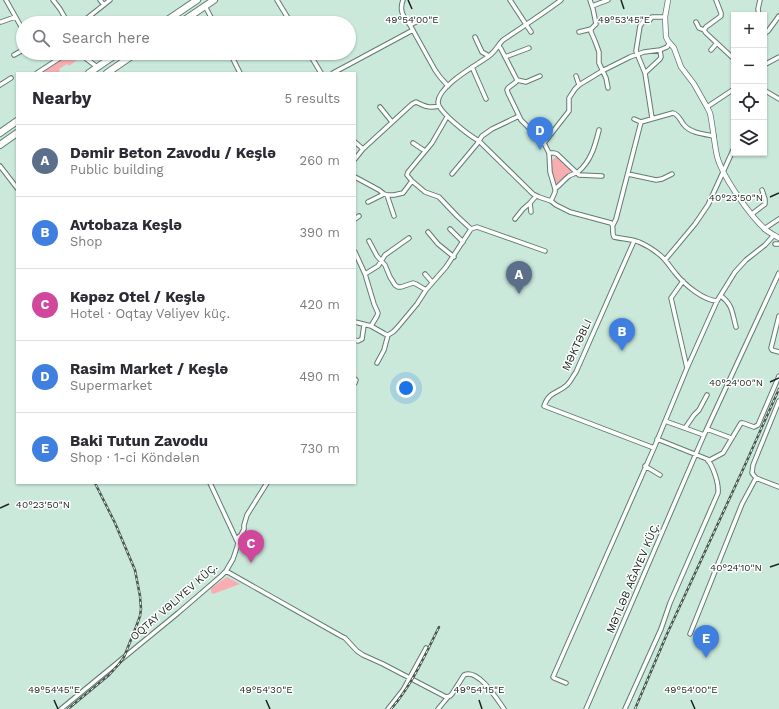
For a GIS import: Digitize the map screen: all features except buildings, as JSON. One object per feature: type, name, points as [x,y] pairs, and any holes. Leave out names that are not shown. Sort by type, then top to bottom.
[{"type":"main road","points":[[173,16],[197,0]]},
{"type":"main road","points":[[190,16],[210,2]]},
{"type":"main road","points":[[91,72],[108,60]]},
{"type":"main road","points":[[108,72],[126,60]]},
{"type":"main road","points":[[0,133],[16,122]]},
{"type":"main road","points":[[0,145],[16,135]]},
{"type":"street","points":[[2,22],[15,17],[6,0]]},
{"type":"street","points":[[53,0],[64,16]]},
{"type":"street","points":[[100,0],[104,5]]},
{"type":"street","points":[[90,16],[110,0]]},
{"type":"street","points":[[277,0],[287,16]]},
{"type":"street","points":[[403,0],[401,9],[405,19],[413,30],[435,70],[448,86]]},
{"type":"street","points":[[510,0],[532,32]]},
{"type":"street","points":[[561,0],[504,40],[489,56],[463,73],[448,86],[439,97],[438,102],[439,106],[447,116],[471,137],[479,141],[536,196],[551,201],[570,212],[611,223],[613,225]]},
{"type":"street","points":[[579,32],[591,29],[596,24],[590,0]]},
{"type":"street","points":[[592,6],[608,0]]},
{"type":"street","points":[[566,683],[554,678],[553,676],[717,301],[740,266],[776,236],[764,228],[752,214],[735,191],[723,171],[717,156],[711,118],[707,107],[694,84],[681,67],[674,48],[668,41],[665,34],[665,17],[668,0]]},
{"type":"street","points":[[704,30],[706,26],[721,16],[716,0]]},
{"type":"street","points":[[758,12],[760,0]]},
{"type":"street","points":[[210,2],[213,16]]},
{"type":"street","points":[[652,118],[646,73],[637,54],[637,46],[642,22],[649,21],[652,16],[665,17]]},
{"type":"street","points":[[767,32],[779,16]]},
{"type":"street","points":[[410,25],[420,20]]},
{"type":"street","points":[[696,22],[699,28],[704,30],[731,56]]},
{"type":"street","points":[[591,29],[599,52],[599,61],[606,78],[608,88]]},
{"type":"street","points":[[335,72],[413,30]]},
{"type":"street","points":[[475,37],[482,52],[489,56]]},
{"type":"street","points":[[710,50],[717,43]]},
{"type":"street","points":[[544,144],[569,111],[570,98],[579,85],[602,71],[637,54],[660,50],[670,44]]},
{"type":"street","points":[[499,46],[517,80],[526,82],[540,76]]},
{"type":"street","points":[[505,57],[529,48]]},
{"type":"street","points":[[646,73],[660,59],[660,50]]},
{"type":"street","points":[[767,63],[779,56]]},
{"type":"street","points":[[39,72],[57,60]]},
{"type":"street","points":[[87,60],[97,68]]},
{"type":"street","points":[[234,60],[240,72]]},
{"type":"street","points":[[313,60],[320,72]]},
{"type":"street","points":[[472,67],[486,99]]},
{"type":"street","points":[[576,76],[579,85]]},
{"type":"street","points":[[0,85],[11,78]]},
{"type":"street","points":[[517,80],[509,86],[507,90],[524,124],[544,144],[549,153],[550,172],[555,189],[551,201]]},
{"type":"street","points":[[707,107],[731,91]]},
{"type":"street","points":[[767,92],[779,99]]},
{"type":"street","points":[[356,158],[363,149],[415,102],[426,107],[439,106]]},
{"type":"street","points":[[380,107],[392,122]]},
{"type":"street","points":[[634,119],[641,122],[673,113],[677,115],[691,130],[699,134],[714,136]]},
{"type":"street","points":[[447,116],[436,137],[407,175],[425,192],[439,197],[456,216],[471,229]]},
{"type":"street","points":[[452,174],[482,136],[492,129],[519,116]]},
{"type":"street","points":[[641,122],[616,219],[613,225],[612,232],[614,237],[645,245],[660,255],[683,281],[702,296],[707,299],[717,301]]},
{"type":"street","points":[[555,189],[568,178],[577,173],[588,160],[595,148],[599,130]]},
{"type":"street","points":[[413,142],[425,151]]},
{"type":"street","points":[[356,143],[363,149]]},
{"type":"street","points":[[549,153],[554,152],[557,154],[577,173],[582,175],[602,176]]},
{"type":"street","points":[[665,260],[695,224],[708,205],[731,154]]},
{"type":"street","points":[[0,166],[16,187]]},
{"type":"street","points":[[628,174],[656,180],[672,174]]},
{"type":"street","points":[[356,178],[379,190],[385,195],[394,216]]},
{"type":"street","points":[[368,202],[385,195],[403,193],[412,181]]},
{"type":"street","points":[[752,214],[765,204],[766,199],[762,190]]},
{"type":"street","points":[[515,220],[523,209],[536,196]]},
{"type":"street","points":[[530,203],[531,212]]},
{"type":"street","points":[[764,228],[779,219]]},
{"type":"street","points":[[378,363],[384,350],[388,335],[398,328],[432,282],[454,257],[471,229],[477,227],[545,251]]},
{"type":"street","points":[[450,229],[464,242]]},
{"type":"street","points":[[428,232],[438,244],[454,257]]},
{"type":"street","points":[[365,274],[378,266],[385,255],[409,238]]},
{"type":"street","points":[[369,241],[376,256],[384,265],[395,285],[401,287],[413,283],[426,290]]},
{"type":"street","name":"MƏKTƏBLI","points":[[634,241],[576,372],[567,384],[547,398],[544,406],[654,448]]},
{"type":"street","points":[[356,254],[365,274],[378,314],[371,326]]},
{"type":"street","name":"MƏTLƏB AĞAYEV KÜÇ.","points":[[586,709],[704,435],[779,273]]},
{"type":"street","points":[[425,274],[432,282]]},
{"type":"street","points":[[683,281],[671,298],[687,368]]},
{"type":"street","points":[[721,296],[731,307],[736,327]]},
{"type":"street","points":[[779,316],[771,348],[772,350],[779,352]]},
{"type":"street","points":[[356,322],[371,326],[388,335]]},
{"type":"street","points":[[356,340],[362,339],[364,325]]},
{"type":"street","points":[[708,461],[723,453],[741,423],[754,427],[758,425],[779,376]]},
{"type":"street","points":[[685,428],[707,396]]},
{"type":"street","points":[[779,401],[771,418],[753,466],[752,473],[756,478],[779,487]]},
{"type":"street","points":[[665,421],[704,435]]},
{"type":"street","points":[[707,429],[731,438]]},
{"type":"street","points":[[625,709],[718,493],[716,480],[708,461],[704,457],[657,439]]},
{"type":"street","points":[[645,466],[660,475]]},
{"type":"street","points":[[690,634],[742,504],[756,478]]},
{"type":"street","points":[[210,484],[236,539],[241,535],[247,516],[266,484]]},
{"type":"street","name":"OQTAY VƏLIYEV KÜÇ.","points":[[61,709],[182,610],[226,571],[238,547],[236,539]]},
{"type":"street","points":[[226,571],[346,638],[357,651],[363,655],[448,697]]},
{"type":"street","points":[[388,709],[399,696],[426,648]]},
{"type":"street","points":[[438,709],[452,694],[464,675],[468,673],[481,680],[504,709]]},
{"type":"shaded area","points":[[62,60],[77,60],[69,66],[67,64],[59,69],[60,71],[58,72],[44,72]]},
{"type":"shaded area","points":[[557,156],[572,171],[557,185],[553,175],[551,161]]},
{"type":"shaded area","points":[[227,577],[240,584],[213,594],[211,592],[211,588]]},
{"type":"railway","points":[[635,709],[667,634],[779,389]]},
{"type":"railway","points":[[68,709],[109,675],[119,664],[124,657],[140,616],[141,609],[135,570],[115,523],[96,484]]},
{"type":"railway","points":[[391,709],[399,700],[412,680],[439,627]]},
{"type":"place","name":"Rasim Market / Keşlə","points":[[540,150]]},
{"type":"place","name":"Dəmir Beton Zavodu / Keşlə","points":[[519,294]]},
{"type":"place","name":"Avtobaza Keşlə","points":[[622,351]]},
{"type":"place","name":"Kəpəz Otel / Keşlə","points":[[251,563]]},
{"type":"place","name":"Baki Tutun Zavodu","points":[[706,658]]}]
